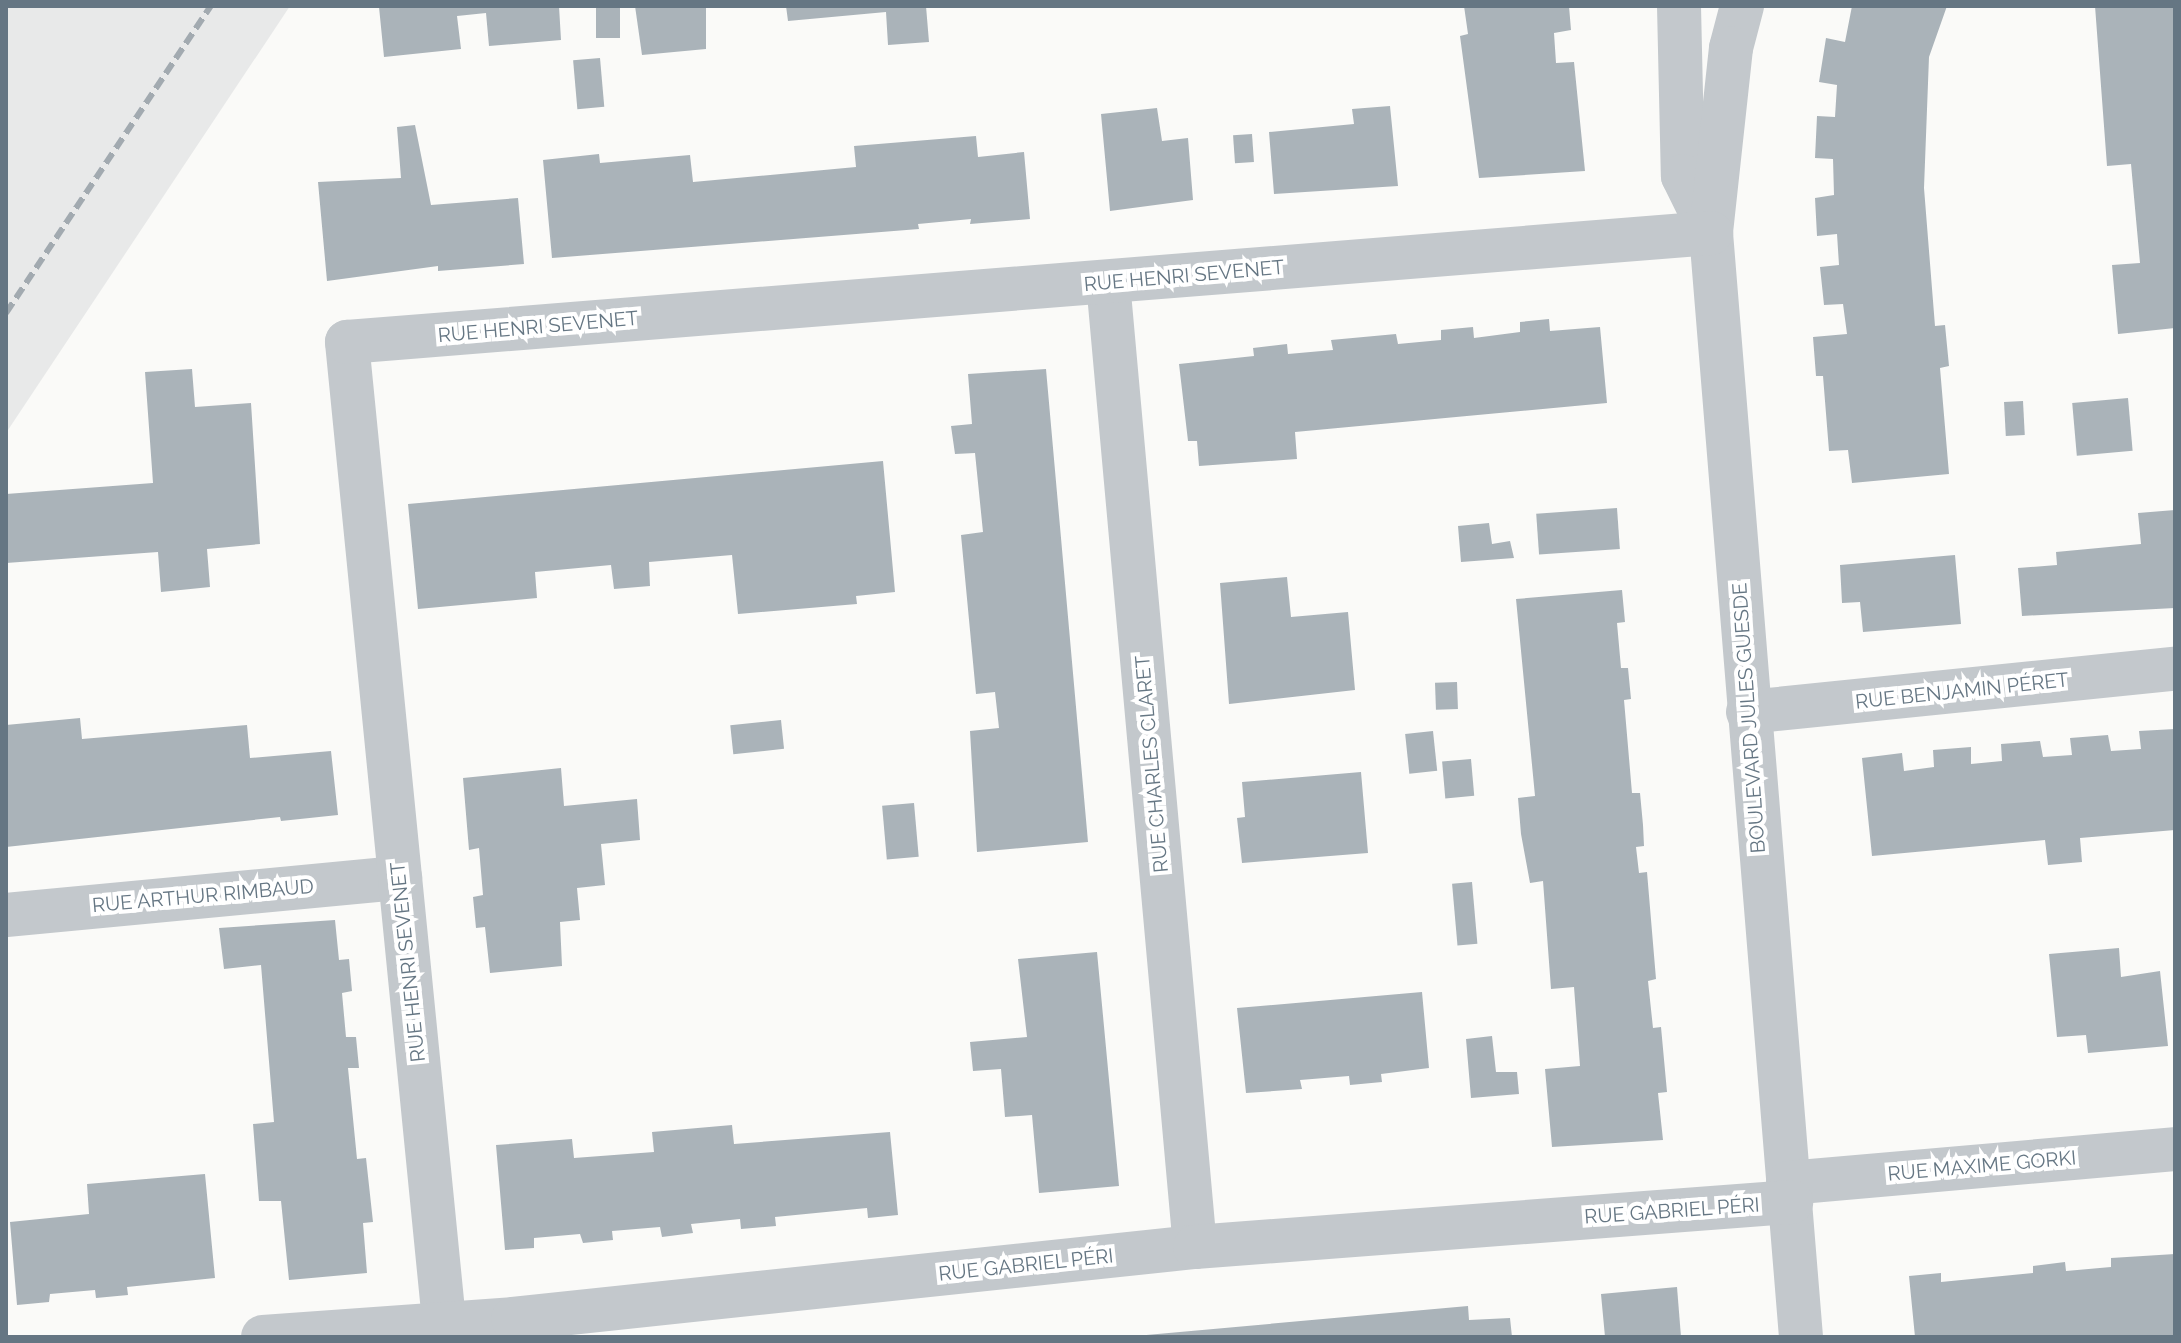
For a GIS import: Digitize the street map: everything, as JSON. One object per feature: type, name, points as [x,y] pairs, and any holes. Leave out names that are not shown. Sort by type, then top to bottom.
[{"type":"street","name":"BOULEVARD JULES GUESDE","points":[[1679,6],[1683,176],[1711,233]]},
{"type":"street","name":"BOULEVARD JULES GUESDE","points":[[1742,6],[1731,48],[1711,233],[1801,1337]]},
{"type":"street","name":"RUE HENRI SEVENET","points":[[444,1321],[347,342],[1711,233]]},
{"type":"street","name":"RUE CHARLES CLARET","points":[[1108,282],[1195,1247]]},
{"type":"street","name":"RUE BENJAMIN PÉRET","points":[[1748,712],[2175,669]]},
{"type":"street","name":"RUE ARTHUR RIMBAUD","points":[[6,915],[400,878]]},
{"type":"street","name":"RUE MAXIME GORKI","points":[[1790,1192],[2175,1149]]},
{"type":"street","name":"RUE GABRIEL PÉRI","points":[[263,1337],[444,1321],[514,1328],[1195,1247],[1790,1192]]},
{"type":"shaded area","points":[[6,6],[290,6],[6,433]]},
{"type":"building","points":[[559,6],[561,40],[489,46],[486,13],[457,16],[461,49],[384,57],[379,7]]},
{"type":"building","points":[[596,6],[620,6],[620,38],[596,38]]},
{"type":"building","points":[[635,6],[706,6],[706,49],[642,55]]},
{"type":"building","points":[[786,6],[926,6],[929,42],[888,45],[886,12],[788,21]]},
{"type":"building","points":[[1464,6],[1569,6],[1571,30],[1554,33],[1556,63],[1574,62],[1585,171],[1479,178],[1460,36],[1468,34]]},
{"type":"building","points":[[1852,6],[1947,6],[1929,57],[1924,188],[1935,326],[1945,325],[1949,366],[1940,368],[1949,474],[1852,483],[1848,450],[1829,451],[1823,376],[1816,376],[1813,337],[1847,334],[1843,304],[1824,305],[1820,267],[1839,265],[1837,234],[1817,236],[1815,198],[1834,195],[1833,159],[1815,158],[1817,116],[1835,117],[1837,85],[1819,82],[1826,38],[1845,42]]},
{"type":"building","points":[[2095,6],[2175,6],[2175,328],[2118,334],[2112,265],[2140,263],[2131,164],[2107,166]]},
{"type":"building","points":[[600,58],[604,107],[577,109],[573,60]]},
{"type":"building","points":[[1390,106],[1398,186],[1274,194],[1269,132],[1354,124],[1352,109]]},
{"type":"building","points":[[1157,108],[1162,141],[1188,138],[1193,200],[1110,211],[1101,114]]},
{"type":"building","points":[[415,125],[431,205],[518,198],[524,264],[438,271],[438,266],[327,281],[318,182],[401,178],[397,127]]},
{"type":"building","points":[[1252,134],[1254,162],[1235,163],[1233,135]]},
{"type":"building","points":[[976,136],[978,157],[1024,152],[1030,219],[970,224],[971,219],[918,224],[919,229],[552,258],[543,160],[599,154],[600,163],[690,155],[693,182],[856,167],[854,146]]},
{"type":"building","points":[[1549,319],[1550,331],[1600,327],[1607,403],[1295,432],[1297,459],[1199,466],[1197,441],[1188,441],[1179,364],[1254,356],[1253,348],[1287,344],[1288,354],[1333,350],[1331,340],[1396,334],[1398,344],[1441,340],[1441,330],[1473,327],[1474,338],[1520,332],[1520,322]]},
{"type":"building","points":[[192,369],[195,407],[251,403],[260,544],[207,549],[210,587],[161,592],[158,552],[6,563],[6,494],[153,483],[145,372]]},
{"type":"building","points":[[1046,369],[1088,842],[977,852],[970,731],[999,728],[995,692],[976,694],[961,535],[983,532],[975,453],[955,454],[951,426],[972,424],[968,374]]},
{"type":"building","points":[[2128,398],[2133,451],[2077,456],[2072,403]]},
{"type":"building","points":[[2023,401],[2025,435],[2006,436],[2004,402]]},
{"type":"building","points":[[883,461],[895,592],[856,596],[857,604],[738,614],[732,555],[649,562],[650,586],[614,589],[611,565],[535,572],[537,598],[418,609],[408,504]]},
{"type":"building","points":[[1617,508],[1620,549],[1539,555],[1536,514]]},
{"type":"building","points":[[2175,510],[2175,608],[2022,616],[2018,568],[2057,565],[2056,552],[2141,544],[2138,513]]},
{"type":"building","points":[[1489,523],[1492,544],[1510,541],[1514,558],[1461,562],[1458,526]]},
{"type":"building","points":[[1955,555],[1961,624],[1863,632],[1860,602],[1842,603],[1840,565]]},
{"type":"building","points":[[1287,577],[1291,617],[1348,612],[1355,690],[1229,704],[1220,583]]},
{"type":"building","points":[[1622,590],[1625,622],[1617,623],[1621,668],[1628,668],[1631,699],[1624,700],[1632,793],[1640,793],[1643,825],[1644,846],[1636,847],[1639,873],[1647,872],[1656,979],[1648,981],[1653,1028],[1661,1027],[1667,1092],[1658,1093],[1663,1140],[1552,1147],[1545,1069],[1580,1066],[1574,987],[1551,989],[1543,881],[1530,883],[1521,834],[1518,798],[1535,796],[1516,599]]},
{"type":"building","points":[[1457,682],[1458,709],[1436,710],[1435,683]]},
{"type":"building","points":[[80,718],[82,739],[247,725],[250,758],[331,751],[338,815],[281,821],[280,817],[6,847],[6,725]]},
{"type":"building","points":[[781,720],[784,749],[733,754],[730,725]]},
{"type":"building","points":[[2175,729],[2175,830],[2080,838],[2082,862],[2048,865],[2045,840],[1872,856],[1862,758],[1902,753],[1904,771],[1934,767],[1933,750],[1971,747],[1971,764],[2002,761],[2001,744],[2040,741],[2043,757],[2072,755],[2070,738],[2108,735],[2111,751],[2141,749],[2139,731]]},
{"type":"building","points":[[1433,731],[1437,771],[1409,774],[1405,734]]},
{"type":"building","points":[[1471,759],[1474,796],[1445,798],[1442,762]]},
{"type":"building","points":[[561,768],[564,806],[637,799],[640,840],[601,844],[605,885],[577,888],[580,920],[560,922],[562,966],[490,973],[485,927],[476,928],[473,897],[483,895],[479,848],[469,850],[463,778]]},
{"type":"building","points":[[1361,772],[1368,853],[1242,863],[1237,818],[1245,817],[1242,782]]},
{"type":"building","points":[[914,803],[919,857],[887,860],[882,806]]},
{"type":"building","points":[[1472,882],[1477,944],[1457,946],[1452,884]]},
{"type":"building","points":[[335,920],[339,960],[349,959],[352,991],[342,993],[346,1037],[356,1037],[359,1068],[348,1068],[357,1159],[366,1158],[373,1222],[363,1223],[367,1273],[289,1280],[281,1201],[259,1201],[253,1124],[274,1122],[261,965],[224,969],[219,928]]},
{"type":"building","points":[[2119,948],[2121,977],[2160,971],[2168,1046],[2088,1053],[2086,1035],[2057,1037],[2049,954]]},
{"type":"building","points":[[1097,952],[1119,1186],[1039,1193],[1032,1115],[1005,1117],[1001,1069],[973,1071],[970,1042],[1027,1037],[1018,959]]},
{"type":"building","points":[[1422,992],[1429,1068],[1381,1074],[1382,1082],[1350,1085],[1349,1076],[1300,1080],[1302,1089],[1246,1093],[1237,1008]]},
{"type":"building","points":[[1492,1036],[1496,1072],[1517,1072],[1519,1094],[1471,1098],[1466,1039]]},
{"type":"building","points":[[732,1125],[734,1144],[890,1132],[898,1215],[868,1218],[867,1208],[775,1217],[776,1226],[741,1229],[740,1219],[691,1224],[693,1233],[662,1237],[660,1227],[612,1231],[613,1240],[583,1243],[580,1234],[534,1238],[534,1248],[505,1250],[496,1145],[572,1139],[574,1158],[654,1152],[652,1132]]},
{"type":"building","points":[[205,1174],[215,1278],[127,1287],[128,1295],[96,1298],[95,1290],[50,1294],[49,1302],[17,1305],[10,1222],[89,1214],[87,1184]]},
{"type":"building","points":[[2175,1254],[2175,1337],[1915,1337],[1909,1276],[1941,1273],[1941,1282],[2033,1273],[2033,1266],[2065,1262],[2066,1271],[2111,1267],[2111,1258]]},
{"type":"building","points":[[1677,1287],[1681,1337],[1605,1337],[1601,1294]]},
{"type":"building","points":[[1468,1306],[1469,1320],[1510,1318],[1512,1337],[1124,1337]]},
{"type":"railway","points":[[6,313],[211,6]]}]
